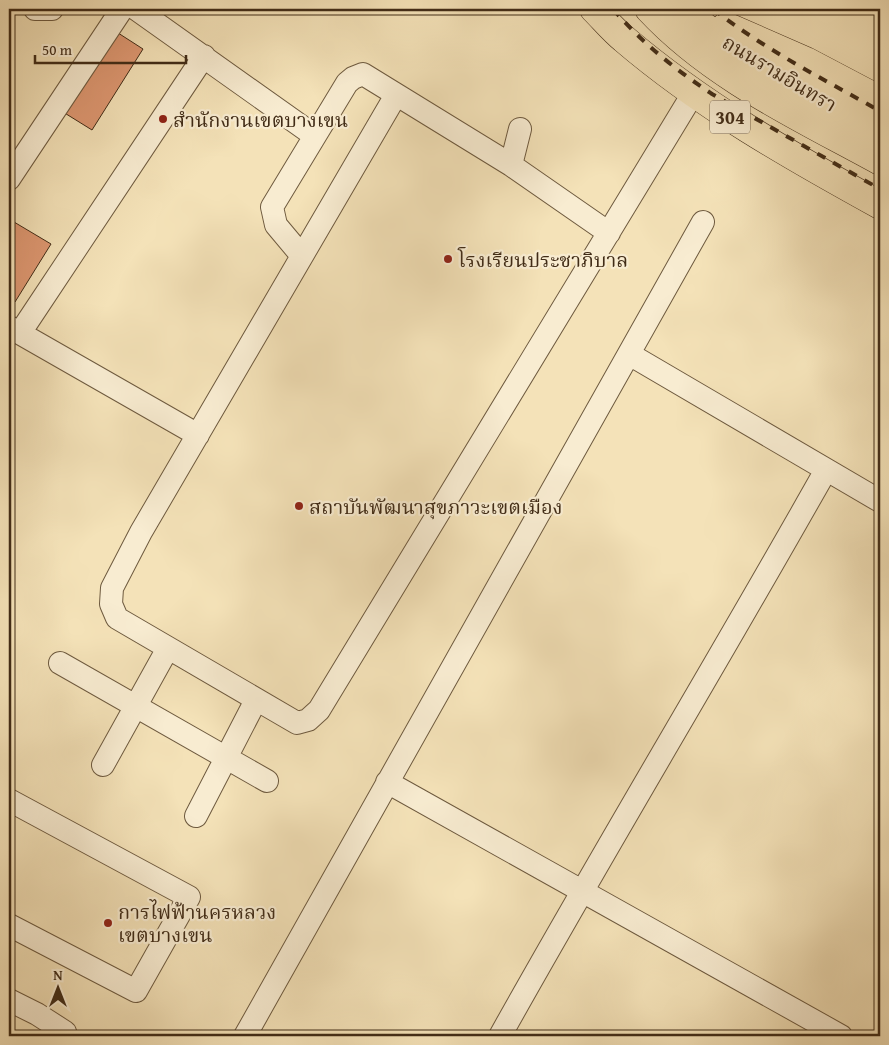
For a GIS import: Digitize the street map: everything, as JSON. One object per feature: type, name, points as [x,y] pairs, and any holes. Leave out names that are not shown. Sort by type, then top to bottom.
[{"type":"main road","name":"304","points":[[594,9],[623,38],[694,92],[774,145],[880,205]]},
{"type":"main road","name":"ถนนรามอินทรา","points":[[648,9],[697,53],[740,84],[880,161]]},
{"type":"main road","name":"ถนนรามอินทรา","points":[[683,9],[711,32],[752,60],[880,131]]},
{"type":"main road","name":"ถนนรามอินทรา","points":[[697,9],[714,21],[742,35],[806,61],[880,100]]},
{"type":"street","points":[[35,9],[52,9]]},
{"type":"street","points":[[9,179],[122,9]]},
{"type":"street","points":[[136,9],[315,136]]},
{"type":"street","points":[[198,435],[14,330],[204,56]]},
{"type":"street","points":[[302,256],[276,225],[272,207],[347,83],[363,74],[511,165],[609,233]]},
{"type":"street","points":[[396,95],[141,532],[112,588],[111,604],[117,618],[297,723],[308,720],[319,710],[694,92]]},
{"type":"street","points":[[511,165],[520,129]]},
{"type":"street","points":[[245,1036],[703,222]]},
{"type":"street","points":[[629,354],[880,501]]},
{"type":"street","points":[[500,1036],[582,890],[750,606],[826,470]]},
{"type":"street","points":[[103,765],[168,648]]},
{"type":"street","points":[[60,662],[135,707],[267,781]]},
{"type":"street","points":[[196,816],[256,700]]},
{"type":"street","points":[[387,782],[841,1036]]},
{"type":"street","points":[[9,800],[188,897],[136,991],[9,924]]},
{"type":"street","points":[[9,1000],[37,1014],[65,1032],[66,1036]]},
{"type":"building","points":[[115,31],[143,49],[92,130],[63,112]]},
{"type":"building","points":[[9,219],[51,244],[15,302],[9,298]]},
{"type":"railway","points":[[613,9],[660,55],[712,94],[880,189]]},
{"type":"railway","points":[[713,9],[732,24],[773,50],[880,111]]},
{"type":"place","name":"สำนักงานเขตบางเขน","points":[[163,119]]},
{"type":"place","name":"โรงเรียนประชาภิบาล","points":[[448,259]]},
{"type":"place","name":"สถาบันพัฒนาสุขภาวะเขตเมือง","points":[[299,506]]},
{"type":"place","name":"การไฟฟ้านครหลวง เขตบางเขน","points":[[108,923]]}]
